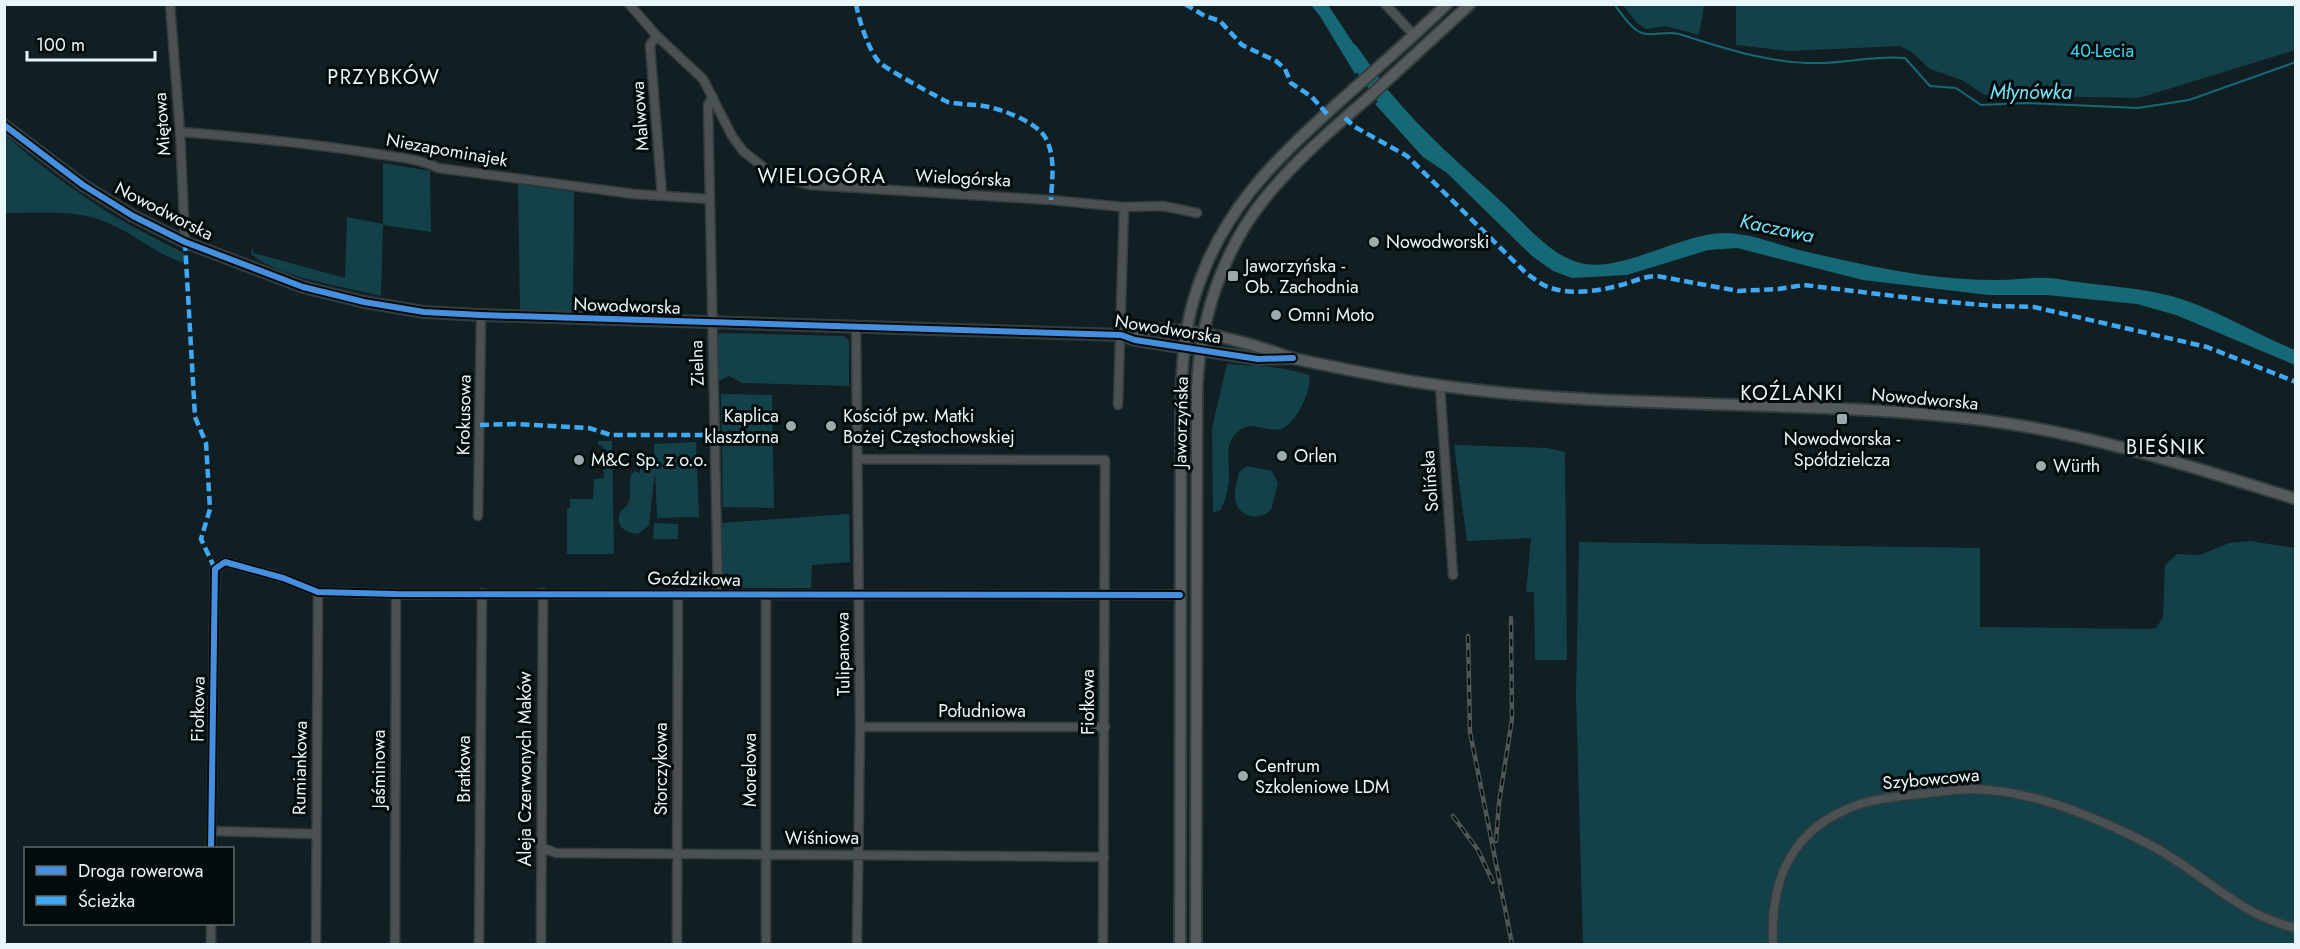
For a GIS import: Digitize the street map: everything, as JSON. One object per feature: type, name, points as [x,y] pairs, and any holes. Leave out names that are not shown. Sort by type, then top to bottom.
[{"type":"street","name":"Miętowa","points":[[170,4],[180,132],[185,242]]},
{"type":"street","name":"Wielogórska","points":[[629,4],[657,36],[703,79],[742,151],[772,174],[790,181],[1124,207],[1163,206],[1197,213]]},
{"type":"street","points":[[1385,4],[1414,35]]},
{"type":"street","name":"Jaworzyńska","points":[[1180,945],[1181,409],[1186,331],[1204,271],[1216,242],[1234,212],[1273,164],[1448,4]]},
{"type":"street","name":"Jaworzyńska","points":[[1196,945],[1197,388],[1200,351],[1216,286],[1245,226],[1264,198],[1357,107],[1470,4]]},
{"type":"street","name":"Malwowa","points":[[657,36],[650,45],[662,196]]},
{"type":"street","name":"Zielna","points":[[714,97],[708,105],[718,594]]},
{"type":"street","name":"Nowodworska","points":[[4,125],[83,185],[133,216],[185,242],[303,287],[363,302],[424,312],[481,315],[1120,335],[1135,340],[1258,359],[1293,358]]},
{"type":"street","name":"Niezapominajek","points":[[180,132],[250,137],[341,148],[425,162],[438,168],[634,194],[709,199]]},
{"type":"street","points":[[1118,405],[1124,207]]},
{"type":"street","name":"Krokusowa","points":[[478,516],[481,315]]},
{"type":"street","name":"Tulipanowa","points":[[856,327],[860,727],[857,945]]},
{"type":"street","name":"Nowodworska","points":[[1120,335],[1137,330],[1186,331],[1260,347],[1293,358],[1383,377],[1440,386],[1568,398],[1892,412],[1984,420],[2118,447],[2295,499]]},
{"type":"street","name":"Solińska","points":[[1440,386],[1453,575]]},
{"type":"street","name":"Fiołkowa","points":[[858,459],[1105,460],[1103,945]]},
{"type":"street","name":"Goździkowa","points":[[215,569],[225,562],[241,564],[318,592],[1180,595]]},
{"type":"street","name":"Fiołkowa","points":[[211,847],[215,569]]},
{"type":"street","name":"Rumiankowa","points":[[316,945],[318,592]]},
{"type":"street","name":"Bratkowa","points":[[479,945],[482,593]]},
{"type":"street","name":"Aleja Czerwonych Maków","points":[[541,945],[543,593]]},
{"type":"street","name":"Jaśminowa","points":[[395,945],[396,594]]},
{"type":"street","name":"Storczykowa","points":[[677,945],[678,594]]},
{"type":"street","name":"Morelowa","points":[[766,595],[766,945]]},
{"type":"street","name":"Południowa","points":[[860,727],[1104,727]]},
{"type":"street","name":"Szybowcowa","points":[[1773,945],[1773,903],[1783,870],[1803,841],[1824,822],[1838,813],[1866,802],[1972,789],[2020,794],[2078,811],[2166,853],[2252,912],[2275,923],[2295,928]]},
{"type":"street","points":[[211,831],[315,834]]},
{"type":"street","name":"Wiśniowa","points":[[541,847],[556,853],[1104,857]]},
{"type":"street","points":[[211,925],[211,945]]},
{"type":"green space","points":[[1623,5],[1704,5],[1699,35],[1666,26],[1646,29],[1637,23]]},
{"type":"green space","name":"40-Lecia","points":[[1736,5],[2295,5],[2295,50],[2139,98],[1985,95],[1962,80],[1930,69],[1912,52],[1900,46],[1789,51],[1736,45]]},
{"type":"green space","points":[[5,135],[54,175],[93,202],[125,222],[184,253],[184,263],[94,218],[56,213],[5,213]]},
{"type":"green space","points":[[383,163],[430,171],[431,232],[383,225],[381,296],[295,275],[263,262],[251,254],[252,247],[254,253],[345,278],[347,217],[383,224]]},
{"type":"green space","points":[[518,184],[574,192],[573,312],[520,310]]},
{"type":"green space","points":[[719,333],[844,336],[849,341],[849,386],[742,383],[729,376],[719,381],[716,343]]},
{"type":"green space","points":[[1227,364],[1289,370],[1309,375],[1310,381],[1298,414],[1287,426],[1275,430],[1253,426],[1243,428],[1233,437],[1228,453],[1227,493],[1220,510],[1213,513],[1212,428]]},
{"type":"green space","points":[[721,394],[772,395],[774,508],[723,507]]},
{"type":"green space","points":[[598,441],[612,441],[614,554],[567,554],[567,508],[570,508],[570,499],[593,499],[594,479],[604,478],[603,446],[598,445]]},
{"type":"green space","points":[[696,442],[699,517],[657,518],[655,472],[649,525],[638,534],[629,532],[620,526],[620,513],[629,502],[631,474],[635,471],[640,473],[640,466],[655,466],[654,444]]},
{"type":"green space","points":[[1454,445],[1547,448],[1565,452],[1567,660],[1535,660],[1534,592],[1526,592],[1531,538],[1467,541]]},
{"type":"green space","points":[[1247,466],[1272,471],[1278,483],[1271,510],[1260,516],[1248,516],[1236,504],[1235,491],[1239,472]]},
{"type":"green space","points":[[849,514],[850,562],[812,565],[811,588],[724,588],[721,523]]},
{"type":"green space","points":[[654,523],[678,524],[678,539],[653,539]]},
{"type":"green space","points":[[2250,541],[2295,548],[2295,944],[1583,944],[1576,696],[1579,542],[1980,548],[1980,627],[2147,629],[2156,628],[2163,617],[2165,565],[2177,554],[2200,555],[2229,543]]},
{"type":"shaded area","points":[[1311,5],[1328,5],[1367,64],[1355,74],[1320,16]]},
{"type":"shaded area","points":[[1389,91],[1431,137],[1539,238],[1557,252],[1577,262],[1593,265],[1611,263],[1690,239],[1727,233],[1753,237],[1859,264],[1923,275],[1989,280],[2052,278],[2134,289],[2167,295],[2200,306],[2295,350],[2295,365],[2176,315],[2137,304],[2047,295],[1988,295],[1863,280],[1737,248],[1708,250],[1627,275],[1572,278],[1553,271],[1532,256],[1447,173],[1423,157],[1375,104]]},
{"type":"waterway","name":"Młynówka","points":[[1614,4],[1629,23],[1642,33],[1679,34],[1765,58],[1800,63],[1905,58],[1930,86],[1956,88],[1981,105],[2027,103],[2138,108],[2189,100],[2296,62]]},
{"type":"waterway","name":"Kaczawa","points":[[1351,51],[1395,113]]},
{"type":"railway","points":[[1496,841],[1499,803],[1512,719],[1511,618]]},
{"type":"railway","points":[[1468,636],[1470,732],[1512,944]]},
{"type":"railway","points":[[1453,816],[1478,850],[1493,882]]},
{"type":"marked path","points":[[856,4],[868,44],[884,66],[948,102],[984,106],[1003,111],[1028,122],[1041,132],[1051,152],[1051,200]]},
{"type":"marked path","points":[[1185,4],[1205,16],[1220,21],[1242,45],[1276,61],[1285,69],[1291,83],[1312,97],[1327,114]]},
{"type":"marked path","points":[[1345,118],[1355,127],[1407,156],[1527,274],[1551,288],[1577,292],[1595,290],[1657,276],[1738,291],[1804,285],[1936,301],[2034,307],[2207,347],[2296,382]]},
{"type":"marked path","points":[[185,242],[195,417],[206,443],[210,509],[201,539],[215,569]]},
{"type":"marked path","points":[[480,425],[515,424],[589,428],[611,435],[704,435]]},
{"type":"cycle path","points":[[4,125],[83,185],[133,216],[185,242],[303,287],[364,302],[424,312],[481,315],[1121,335],[1135,340],[1258,359],[1293,358]]},
{"type":"cycle path","points":[[211,847],[215,569],[225,562],[283,578],[318,592],[1180,595]]},
{"type":"place","name":"Nowodworski","points":[[1374,242]]},
{"type":"place","name":"Jaworzyńska - Ob. Zachodnia","points":[[1233,276]]},
{"type":"place","name":"Omni Moto","points":[[1276,315]]},
{"type":"place","name":"Nowodworska - Spółdzielcza","points":[[1842,419]]},
{"type":"place","name":"Kaplica klasztorna","points":[[791,426]]},
{"type":"place","name":"Kościół pw. Matki Bożej Częstochowskiej","points":[[831,426]]},
{"type":"place","name":"Orlen","points":[[1282,456]]},
{"type":"place","name":"M&C Sp. z o.o.","points":[[579,460]]},
{"type":"place","name":"Würth","points":[[2041,466]]},
{"type":"place","name":"Centrum Szkoleniowe LDM","points":[[1243,776]]},
{"type":"district","name":"PRZYBKÓW","points":[[384,77]]},
{"type":"district","name":"WIELOGÓRA","points":[[822,176]]},
{"type":"district","name":"KOŹLANKI","points":[[1792,393]]},
{"type":"district","name":"BIEŚNIK","points":[[2166,447]]}]
